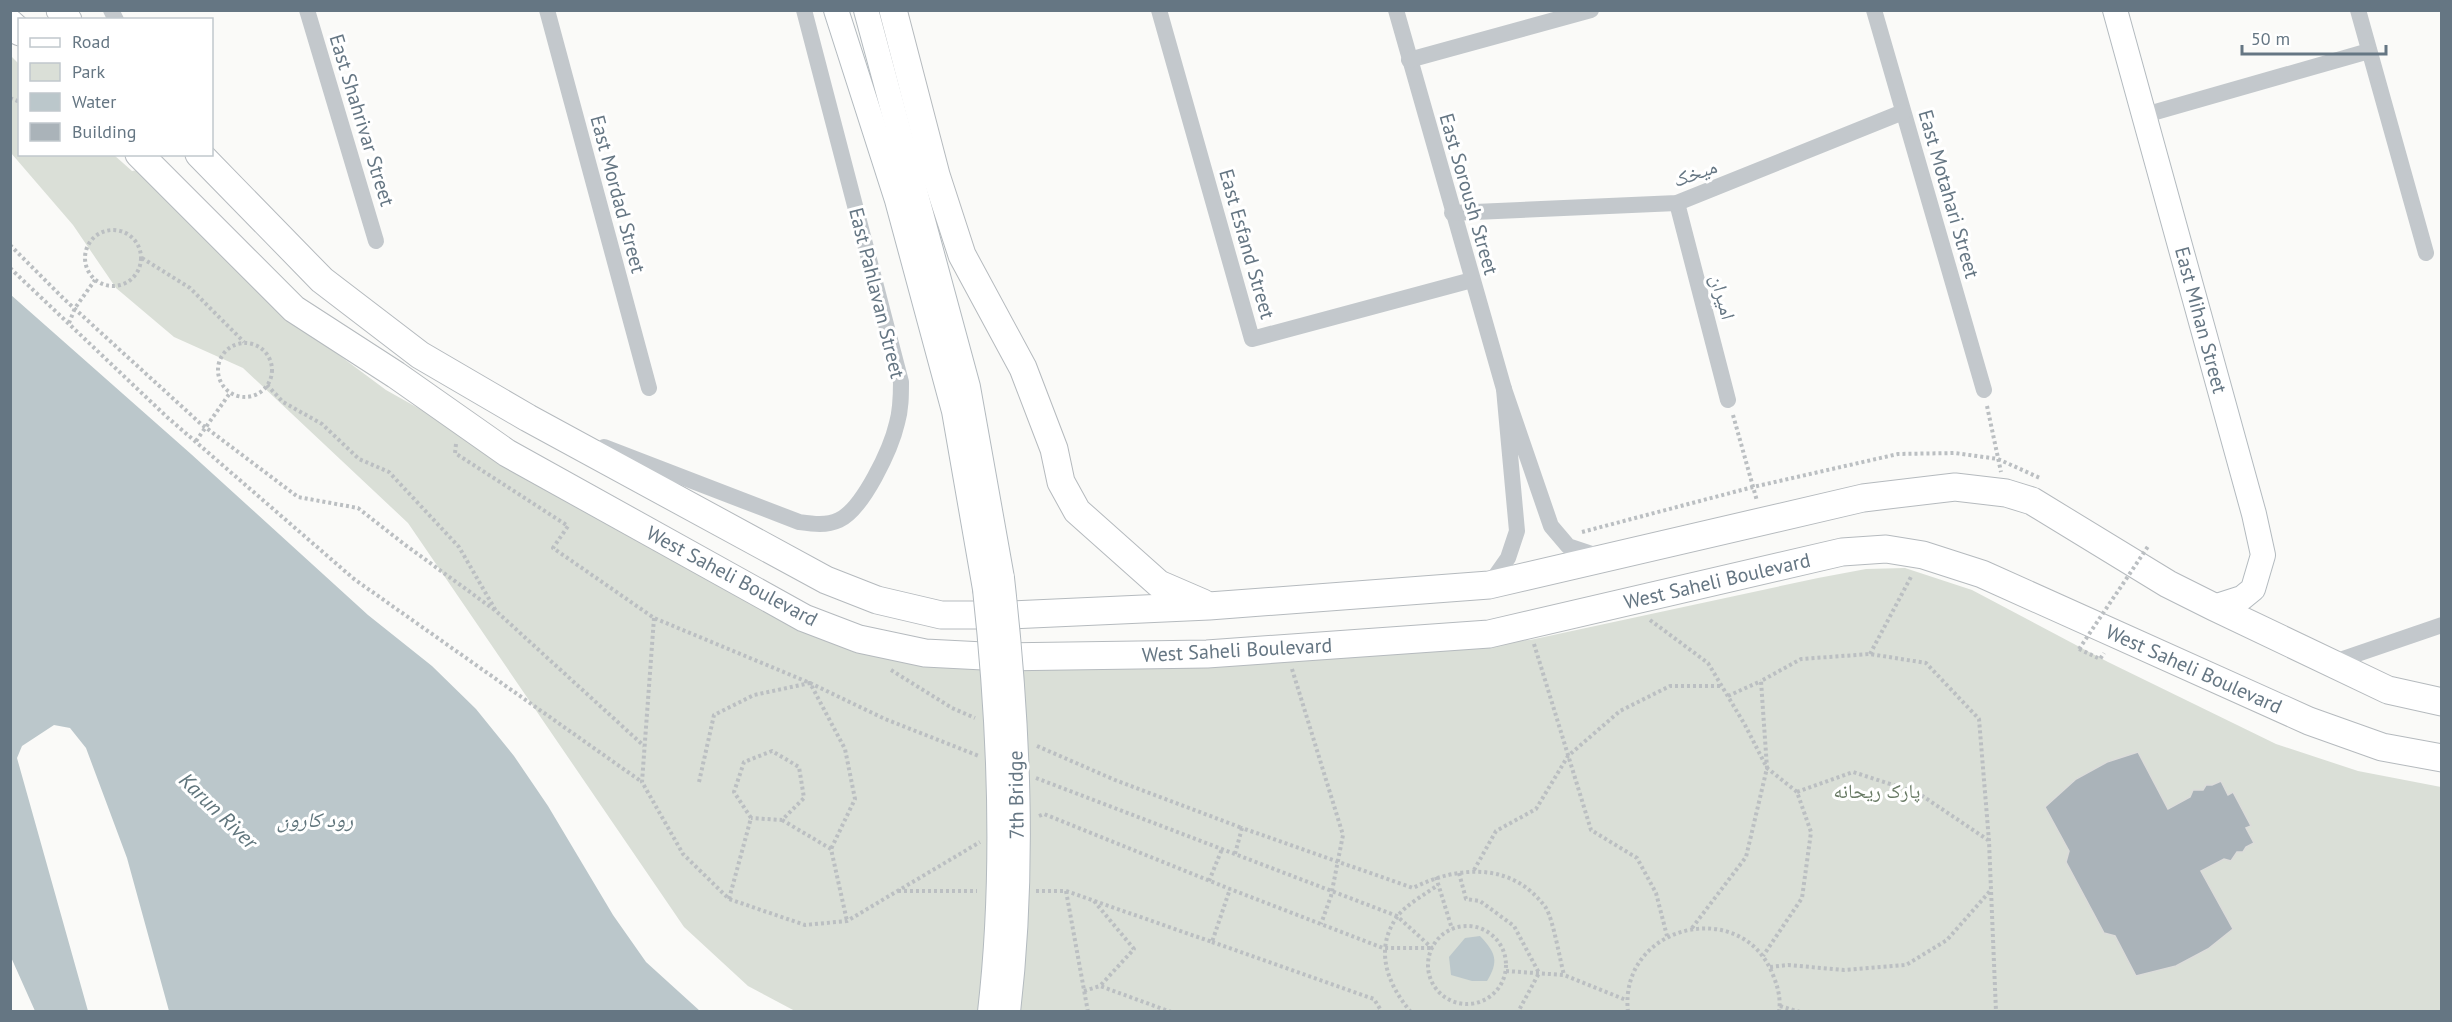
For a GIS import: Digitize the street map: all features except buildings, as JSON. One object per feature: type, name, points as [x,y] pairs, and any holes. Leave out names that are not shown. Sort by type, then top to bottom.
[{"type":"main road","points":[[836,10],[897,200],[954,411],[994,584]]},
{"type":"main road","points":[[866,10],[968,387],[994,584]]},
{"type":"main road","points":[[893,10],[936,175],[962,255],[1023,368],[1054,449],[1061,482],[1077,511],[1159,584],[1209,606]]},
{"type":"main road","name":"East Mihan Street","points":[[2115,10],[2254,514],[2263,555],[2253,589],[2242,598],[2214,607]]},
{"type":"main road","name":"West Saheli Boulevard","points":[[141,156],[294,309],[396,375],[507,453],[804,618],[859,639],[925,653],[1015,657],[1207,654],[1489,634],[1842,552],[1886,549],[1923,555],[1982,573],[2310,721],[2382,747],[2442,758]]},
{"type":"main road","name":"West Saheli Boulevard","points":[[201,156],[322,280],[420,355],[528,418],[826,580],[877,600],[941,615],[1009,615],[1209,606],[1489,585],[1863,498],[1955,487],[2006,493],[2032,501],[2168,584],[2214,607],[2388,690],[2442,702]]},
{"type":"main road","name":"7th Bridge","points":[[990,1011],[998,896],[994,584]]},
{"type":"main road","name":"7th Bridge","points":[[994,584],[1012,669],[1017,802],[1017,897],[1008,1011]]},
{"type":"main road","points":[[2388,690],[2442,688]]},
{"type":"street","name":"East Shahrivar Street","points":[[307,10],[376,241]]},
{"type":"street","name":"East Mordad Street","points":[[547,10],[649,388]]},
{"type":"street","name":"East Pahlavan Street","points":[[528,418],[799,522],[830,524],[844,517],[859,504],[871,485],[897,426],[901,402],[901,382],[804,10]]},
{"type":"street","name":"East Esfand Street","points":[[1159,10],[1252,339],[1472,280]]},
{"type":"street","name":"East Soroush Street","points":[[1396,10],[1504,389]]},
{"type":"street","points":[[1409,60],[1591,10]]},
{"type":"street","name":"East Motahari Street","points":[[1874,10],[1984,390]]},
{"type":"street","points":[[2358,10],[2426,253]]},
{"type":"street","points":[[2145,115],[2369,51]]},
{"type":"street","name":"میخک","points":[[1452,213],[1677,203],[1903,112]]},
{"type":"street","name":"امیران","points":[[1677,203],[1728,400]]},
{"type":"street","points":[[1504,389],[1551,526],[1568,546],[1604,558]]},
{"type":"street","points":[[1489,585],[1508,558],[1517,531],[1504,389]]},
{"type":"street","points":[[2331,663],[2442,625]]},
{"type":"path","points":[[109,229],[125,232],[138,242],[142,258],[138,273],[126,284],[110,287],[95,280],[86,267],[86,250],[94,236],[109,229]]},
{"type":"path","points":[[10,245],[75,308],[206,427],[298,497],[358,508],[496,611],[644,746]]},
{"type":"path","points":[[142,258],[190,288],[214,315],[244,342],[260,347],[271,360],[272,378],[263,392],[247,398],[230,393],[219,380],[219,363],[228,349],[244,342]]},
{"type":"path","points":[[10,268],[195,441],[354,579],[642,782],[683,854],[729,899],[805,925],[847,921],[984,840]]},
{"type":"path","points":[[69,323],[75,308],[95,280]]},
{"type":"path","points":[[267,385],[283,402],[322,424],[359,459],[389,472],[459,547],[496,611]]},
{"type":"path","points":[[1984,390],[2006,493]]},
{"type":"path","points":[[195,441],[230,393]]},
{"type":"path","points":[[1728,400],[1762,521]]},
{"type":"path","points":[[457,438],[454,453],[568,526],[553,548],[654,618],[810,683],[885,719],[984,757]]},
{"type":"path","points":[[2100,659],[2079,649],[2149,545]]},
{"type":"path","points":[[1870,654],[1923,555]]},
{"type":"path","points":[[1625,602],[1708,663],[1767,768],[1797,792],[1811,832],[1802,898],[1763,956]]},
{"type":"path","points":[[642,782],[654,618]]},
{"type":"path","points":[[1528,625],[1591,830],[1637,858],[1656,893],[1667,936]]},
{"type":"path","points":[[1287,648],[1343,835],[1339,862],[1321,924]]},
{"type":"path","points":[[1728,696],[1801,659],[1870,654],[1926,663],[1979,718],[1989,841],[1996,1011]]},
{"type":"path","points":[[1692,928],[1746,857],[1767,768],[1761,681]]},
{"type":"path","points":[[699,782],[714,715],[754,695],[810,683]]},
{"type":"path","points":[[810,683],[845,749],[855,799],[831,849],[847,921]]},
{"type":"path","points":[[1474,870],[1496,831],[1536,810],[1568,756],[1620,711],[1670,686],[1722,686]]},
{"type":"path","points":[[752,818],[734,792],[744,762],[772,751],[799,767],[804,798],[782,820]]},
{"type":"path","points":[[1797,792],[1853,772],[1918,794],[1989,841]]},
{"type":"path","points":[[1028,774],[1397,916],[1432,948]]},
{"type":"path","points":[[1034,818],[1044,814],[1230,890],[1383,948],[1432,948]]},
{"type":"path","points":[[729,899],[752,818]]},
{"type":"path","points":[[752,818],[782,820],[831,849]]},
{"type":"path","points":[[1235,854],[1242,828],[1413,888],[1436,877],[1474,870],[1516,880],[1547,909],[1564,975]]},
{"type":"path","points":[[1209,881],[1222,849]]},
{"type":"path","points":[[1460,873],[1466,899],[1480,901],[1514,926],[1539,973]]},
{"type":"path","points":[[1436,877],[1452,929]]},
{"type":"path","points":[[1401,1011],[1409,1010],[1389,977],[1383,948],[1397,916],[1438,885]]},
{"type":"path","points":[[1212,942],[1230,890]]},
{"type":"path","points":[[1770,967],[1788,965],[1844,970],[1906,965],[1947,940],[1990,890]]},
{"type":"path","points":[[1066,891],[1374,999],[1382,1011]]},
{"type":"path","points":[[1084,991],[1100,986],[1134,949],[1094,901]]},
{"type":"path","points":[[1463,926],[1475,927],[1496,938],[1502,948],[1506,959],[1506,971],[1502,984],[1494,994],[1482,1001],[1469,1004],[1456,1002],[1444,996],[1435,987],[1429,974],[1432,948],[1444,934],[1452,929],[1463,926]]},
{"type":"path","points":[[1628,1011],[1626,1000],[1632,974],[1646,952],[1667,936],[1692,928],[1719,928],[1743,939],[1763,956],[1778,986],[1779,1011]]},
{"type":"path","points":[[1506,971],[1564,975],[1626,1000]]},
{"type":"path","points":[[1518,1011],[1539,973]]},
{"type":"path","points":[[1100,986],[1171,1011]]},
{"type":"path","points":[[1780,1006],[1800,1011]]},
{"type":"green space","name":"پارک ریحانه","points":[[10,55],[18,63],[18,156],[115,156],[132,171],[144,169],[277,309],[386,390],[493,450],[850,640],[1205,660],[1530,640],[1866,569],[1905,568],[1972,590],[2108,662],[2276,744],[2358,771],[2441,787],[2441,1011],[795,1011],[748,986],[684,927],[408,523],[243,368],[174,337],[116,288],[73,225],[11,153]]},
{"type":"water","name":"رود کارون","points":[[11,295],[368,615],[432,666],[476,709],[514,756],[548,806],[613,915],[646,962],[700,1011],[169,1011],[127,858],[86,748],[70,728],[54,725],[22,746],[17,758],[88,1011],[35,1011],[10,955]]},
{"type":"water","points":[[1480,936],[1490,947],[1494,957],[1493,968],[1487,981],[1472,981],[1451,975],[1449,957],[1465,938]]},
{"type":"water label","name":"Karun River","points":[[218,811]]}]
